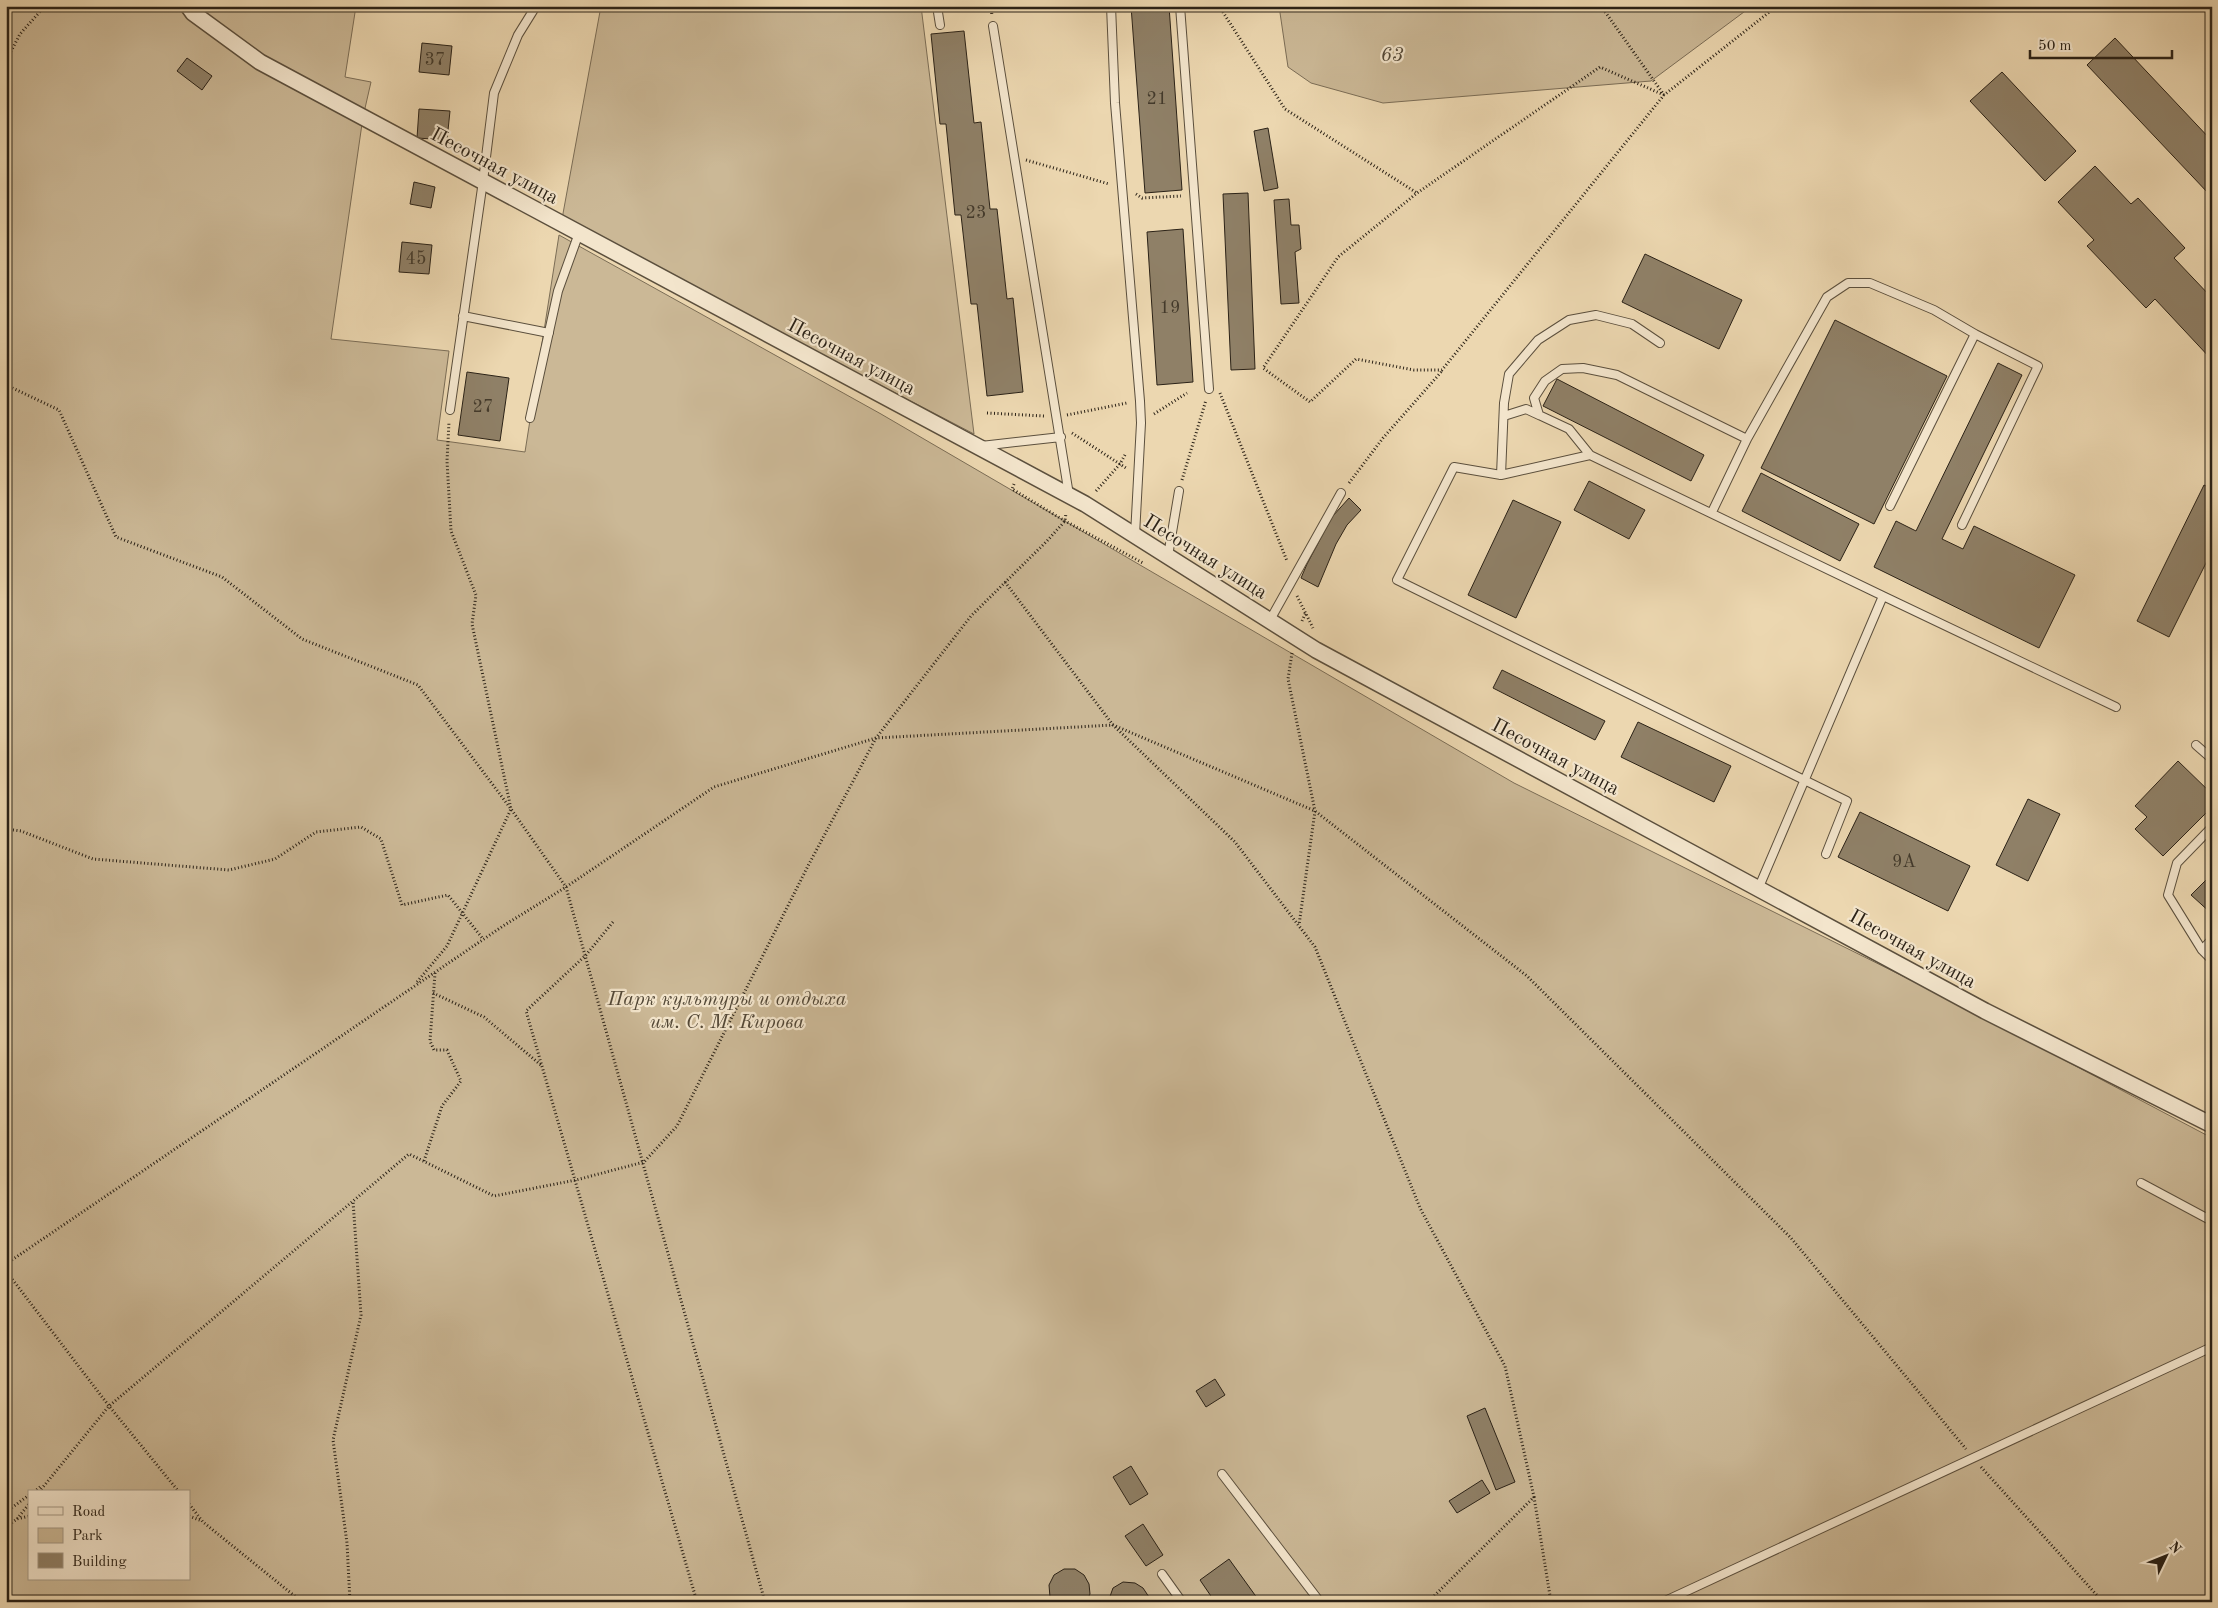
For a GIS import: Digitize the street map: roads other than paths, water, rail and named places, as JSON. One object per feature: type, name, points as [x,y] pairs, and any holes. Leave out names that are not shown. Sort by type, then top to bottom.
[{"type":"street","name":"Песочная улица","points":[[188,6],[193,13],[260,62],[1069,495],[1316,650],[1986,1011],[2212,1126]]},
{"type":"lane","points":[[450,410],[494,93],[518,35],[536,6]]},
{"type":"lane","points":[[937,6],[940,25]]},
{"type":"lane","points":[[1111,6],[1115,102],[1140,401],[1134,535]]},
{"type":"lane","points":[[1180,6],[1209,389]]},
{"type":"lane","points":[[993,26],[1069,495]]},
{"type":"lane","points":[[530,418],[558,292],[579,233]]},
{"type":"lane","points":[[1712,512],[1748,439],[1827,298],[1848,283],[1870,283],[1934,310],[1975,334],[2038,366],[1962,525]]},
{"type":"lane","points":[[1501,475],[1504,416],[1510,374],[1538,340],[1569,320],[1596,315],[1632,324],[1660,343]]},
{"type":"lane","points":[[463,316],[549,333]]},
{"type":"lane","points":[[1890,506],[1975,334]]},
{"type":"lane","points":[[1539,415],[1534,398],[1545,381],[1562,369],[1582,368],[1617,375],[1748,439]]},
{"type":"lane","points":[[1504,416],[1526,409],[1569,429],[1590,455],[2116,707]]},
{"type":"lane","points":[[978,446],[1061,437]]},
{"type":"lane","points":[[1590,455],[1501,475],[1454,467],[1397,580],[1847,801],[1826,854]]},
{"type":"lane","points":[[1168,556],[1179,491]]},
{"type":"lane","points":[[1270,620],[1342,492]]},
{"type":"lane","points":[[1759,887],[1882,596]]},
{"type":"lane","points":[[2196,745],[2212,759]]},
{"type":"lane","points":[[2212,827],[2176,863],[2168,895],[2202,950],[2212,960]]},
{"type":"lane","points":[[2202,950],[2212,939]]},
{"type":"lane","points":[[2141,1183],[2212,1221]]},
{"type":"lane","points":[[1663,1602],[2212,1347]]},
{"type":"lane","points":[[1222,1474],[1320,1602]]},
{"type":"lane","points":[[1162,1574],[1182,1602]]},
{"type":"park label","name":"63","points":[[1392,54]]},
{"type":"park label","name":"Парк культуры и отдыха им. С. М. Кирова","points":[[727,1010]]}]
